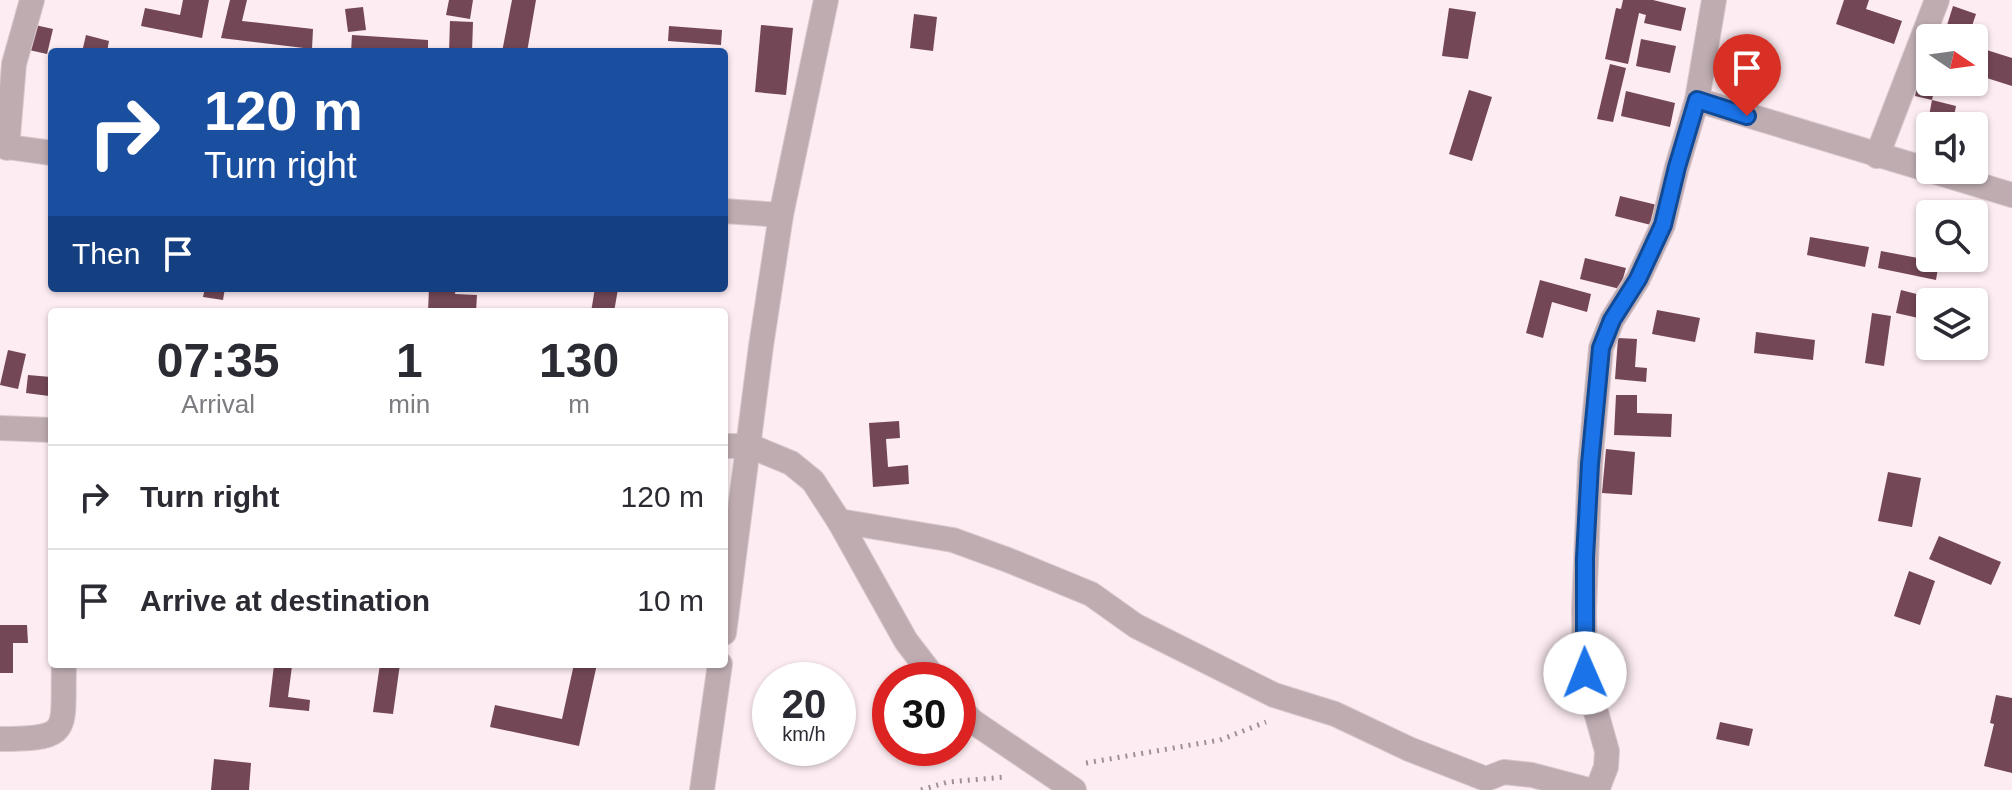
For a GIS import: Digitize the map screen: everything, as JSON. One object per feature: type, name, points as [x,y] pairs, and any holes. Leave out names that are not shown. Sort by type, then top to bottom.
[{"type":"street","points":[[32,0],[14,64],[4,147],[48,152]]},
{"type":"street","points":[[728,604],[781,215],[826,0]]},
{"type":"street","points":[[1597,790],[1606,767],[1607,751],[1585,673],[1584,610],[1590,464],[1601,348],[1612,320],[1638,279],[1663,225],[1697,100],[1714,0]]},
{"type":"street","points":[[1877,156],[1937,0]]},
{"type":"street","points":[[1697,100],[2012,195]]},
{"type":"street","points":[[728,211],[781,215]]},
{"type":"street","points":[[0,428],[48,430]]},
{"type":"street","points":[[728,446],[750,446],[791,463],[813,481],[906,641],[922,662]]},
{"type":"street","points":[[839,521],[953,540],[1008,560],[1091,594],[1136,626],[1274,695],[1335,714],[1471,774],[1486,779],[1504,772],[1532,775],[1589,790]]},
{"type":"street","points":[[0,739],[47,737],[57,731],[64,716],[64,668]]},
{"type":"street","points":[[702,790],[719,668]]},
{"type":"street","points":[[976,724],[1074,790]]},
{"type":"path","points":[[921,790],[948,782],[1046,771],[1220,740],[1279,719]]},
{"type":"building","points":[[183,0],[209,0],[202,38],[141,26],[145,8],[180,15]]},
{"type":"building","points":[[230,0],[247,0],[242,21],[313,29],[312,48],[221,38]]},
{"type":"building","points":[[449,0],[473,0],[470,19],[446,15]]},
{"type":"building","points":[[512,0],[536,0],[528,48],[503,48]]},
{"type":"building","points":[[1623,0],[1653,0],[1686,8],[1681,31],[1644,23],[1646,15],[1639,13],[1628,64],[1605,59],[1616,8],[1621,9]]},
{"type":"building","points":[[1844,0],[1869,0],[1866,9],[1902,21],[1894,44],[1836,24]]},
{"type":"building","points":[[1953,6],[1976,14],[1973,24],[1947,24]]},
{"type":"building","points":[[363,7],[366,30],[348,32],[345,9]]},
{"type":"building","points":[[1449,8],[1476,12],[1468,59],[1442,56]]},
{"type":"building","points":[[914,14],[937,17],[933,51],[910,48]]},
{"type":"building","points":[[450,21],[473,22],[472,48],[449,48]]},
{"type":"building","points":[[35,25],[53,29],[47,54],[29,50]]},
{"type":"building","points":[[761,25],[793,28],[786,95],[755,92]]},
{"type":"building","points":[[669,26],[722,30],[721,45],[668,41]]},
{"type":"building","points":[[86,35],[109,41],[108,48],[83,48]]},
{"type":"building","points":[[352,35],[428,40],[428,48],[351,48]]},
{"type":"building","points":[[1641,39],[1676,46],[1670,73],[1636,66]]},
{"type":"building","points":[[1988,50],[2012,58],[2012,86],[1988,78]]},
{"type":"building","points":[[1610,64],[1626,68],[1613,122],[1597,119]]},
{"type":"building","points":[[1469,90],[1492,97],[1472,161],[1449,154]]},
{"type":"building","points":[[1626,91],[1675,103],[1670,127],[1621,116]]},
{"type":"building","points":[[1932,100],[1956,106],[1955,112],[1930,112]]},
{"type":"building","points":[[1620,196],[1657,205],[1651,225],[1615,216]]},
{"type":"building","points":[[1810,237],[1869,247],[1865,267],[1807,255]]},
{"type":"building","points":[[1881,251],[1916,258],[1916,272],[1937,272],[1936,280],[1878,268]]},
{"type":"building","points":[[1585,258],[1626,268],[1620,289],[1580,279]]},
{"type":"building","points":[[1540,280],[1591,294],[1587,312],[1552,302],[1543,338],[1526,333]]},
{"type":"building","points":[[1901,290],[1916,294],[1916,317],[1896,313]]},
{"type":"building","points":[[204,292],[224,292],[223,300],[203,297]]},
{"type":"building","points":[[429,292],[477,295],[476,308],[428,308]]},
{"type":"building","points":[[594,292],[617,292],[615,308],[592,308]]},
{"type":"building","points":[[1657,310],[1700,318],[1695,342],[1652,334]]},
{"type":"building","points":[[1872,313],[1891,316],[1884,366],[1865,363]]},
{"type":"building","points":[[1756,332],[1815,340],[1813,360],[1754,353]]},
{"type":"building","points":[[1618,338],[1637,339],[1635,367],[1647,368],[1646,382],[1615,379]]},
{"type":"building","points":[[8,350],[26,354],[18,389],[0,385]]},
{"type":"building","points":[[28,375],[48,377],[48,396],[26,393]]},
{"type":"building","points":[[1616,395],[1637,395],[1637,413],[1672,414],[1671,437],[1614,435]]},
{"type":"building","points":[[899,421],[900,438],[886,439],[888,467],[908,465],[909,484],[873,487],[869,423]]},
{"type":"building","points":[[1606,449],[1635,452],[1632,495],[1602,493]]},
{"type":"building","points":[[1888,472],[1921,478],[1912,527],[1878,521]]},
{"type":"building","points":[[1939,536],[2001,562],[1991,585],[1929,559]]},
{"type":"building","points":[[1909,571],[1935,581],[1920,625],[1894,616]]},
{"type":"building","points":[[0,625],[27,625],[28,643],[13,643],[13,673],[0,673]]},
{"type":"building","points":[[274,668],[292,668],[288,697],[310,700],[309,711],[269,707]]},
{"type":"building","points":[[379,668],[399,668],[393,714],[373,712]]},
{"type":"building","points":[[573,668],[596,668],[579,746],[490,727],[495,705],[562,719]]},
{"type":"building","points":[[1996,695],[2012,698],[2012,773],[1984,766],[1994,724],[1990,723]]},
{"type":"building","points":[[1720,722],[1753,729],[1749,746],[1716,739]]},
{"type":"building","points":[[214,759],[251,763],[249,790],[211,790]]},
{"type":"route","points":[[1585,673],[1585,558],[1601,348],[1612,320],[1638,279],[1663,225],[1697,100],[1747,116]]}]
